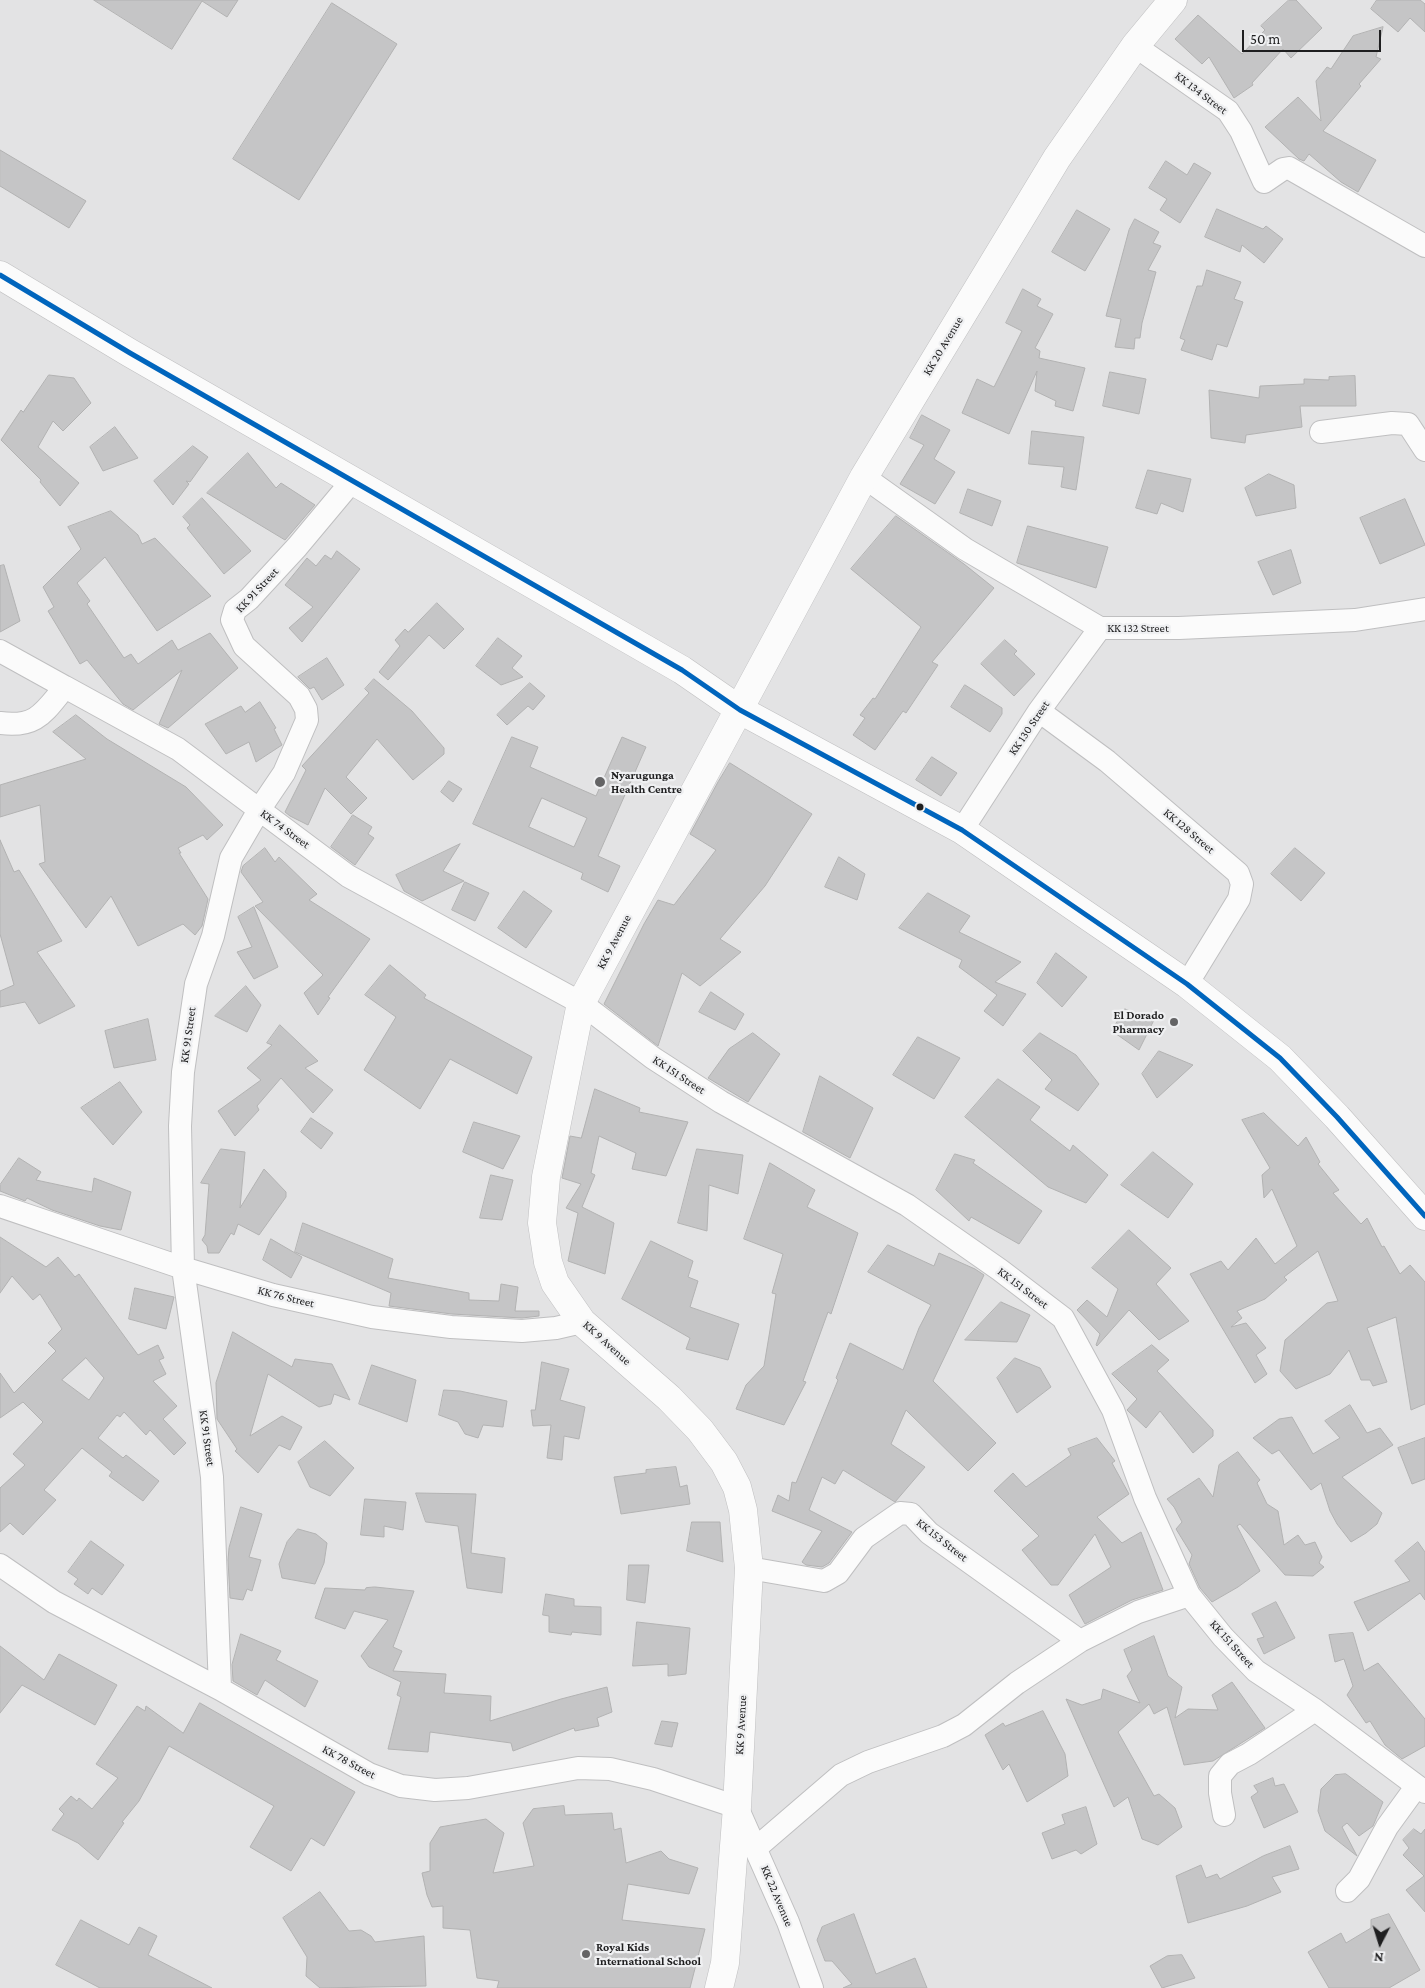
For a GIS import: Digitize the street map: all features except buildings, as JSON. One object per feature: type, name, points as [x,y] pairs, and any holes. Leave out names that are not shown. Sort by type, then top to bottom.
[{"type":"main road","name":"KK 20 Avenue","points":[[740,710],[864,477],[1057,158],[1135,46],[1173,0]]},
{"type":"main road","points":[[0,275],[130,353],[682,670],[740,710],[962,830],[1187,984],[1280,1058],[1337,1117],[1425,1216]]},
{"type":"main road","name":"KK 9 Avenue","points":[[719,1988],[725,1963],[737,1807],[749,1568],[743,1510],[737,1487],[724,1462],[700,1430],[669,1398],[582,1322],[555,1283],[548,1262],[542,1223],[546,1177],[581,1004],[740,710]]},
{"type":"street","name":"KK 134 Street","points":[[1135,46],[1228,110],[1241,131],[1264,182],[1283,169],[1289,168],[1425,246]]},
{"type":"street","points":[[1321,432],[1392,423],[1408,424],[1425,450]]},
{"type":"street","name":"KK 132 Street","points":[[864,477],[965,549],[1100,628],[1179,628],[1355,620],[1425,609]]},
{"type":"street","name":"KK 91 Street","points":[[220,1689],[212,1477],[184,1268],[180,1126],[183,1072],[196,984],[213,936],[231,858],[259,810],[284,773],[308,720],[306,708],[299,696],[244,646],[232,620],[235,610],[249,599],[297,547],[353,480]]},
{"type":"street","name":"KK 130 Street","points":[[962,830],[1039,711],[1100,628]]},
{"type":"street","name":"KK 74 Street","points":[[0,651],[178,749],[348,876],[581,1004]]},
{"type":"street","points":[[0,723],[14,725],[29,723],[44,713],[65,686]]},
{"type":"street","name":"KK 128 Street","points":[[1039,711],[1107,761],[1238,873],[1242,884],[1239,900],[1187,984]]},
{"type":"street","name":"KK 151 Street","points":[[581,1004],[653,1058],[722,1102],[907,1205],[1000,1270],[1063,1318],[1113,1410],[1145,1498],[1189,1595],[1223,1637],[1256,1671],[1315,1710],[1420,1789],[1387,1827],[1359,1880],[1347,1891]]},
{"type":"street","name":"KK 76 Street","points":[[0,1206],[184,1268],[273,1295],[372,1317],[450,1327],[522,1332],[556,1328],[582,1322]]},
{"type":"street","name":"KK 153 Street","points":[[749,1568],[824,1581],[838,1574],[864,1538],[886,1521],[900,1513],[911,1514],[929,1533],[1080,1641]]},
{"type":"street","name":"KK 78 Street","points":[[0,1565],[54,1602],[220,1689],[369,1774],[401,1786],[435,1790],[468,1788],[578,1768],[610,1769],[653,1779],[737,1807]]},
{"type":"street","points":[[756,1848],[841,1775],[868,1762],[942,1736],[964,1725],[1017,1683],[1080,1641],[1138,1612],[1189,1595]]},
{"type":"street","points":[[1224,1814],[1220,1793],[1220,1776],[1230,1764],[1249,1754],[1315,1710]]},
{"type":"street","name":"KK 22 Avenue","points":[[737,1807],[788,1922],[812,1988]]},
{"type":"transit line","points":[[0,275],[130,353],[682,670],[740,710],[962,830],[1187,984],[1280,1058],[1337,1117],[1425,1216]]},
{"type":"place","name":"Nyarugunga Health Centre","points":[[600,782]]},
{"type":"place","name":"El Dorado Pharmacy","points":[[1174,1022]]},
{"type":"place","name":"Royal Kids International School","points":[[586,1954]]}]
